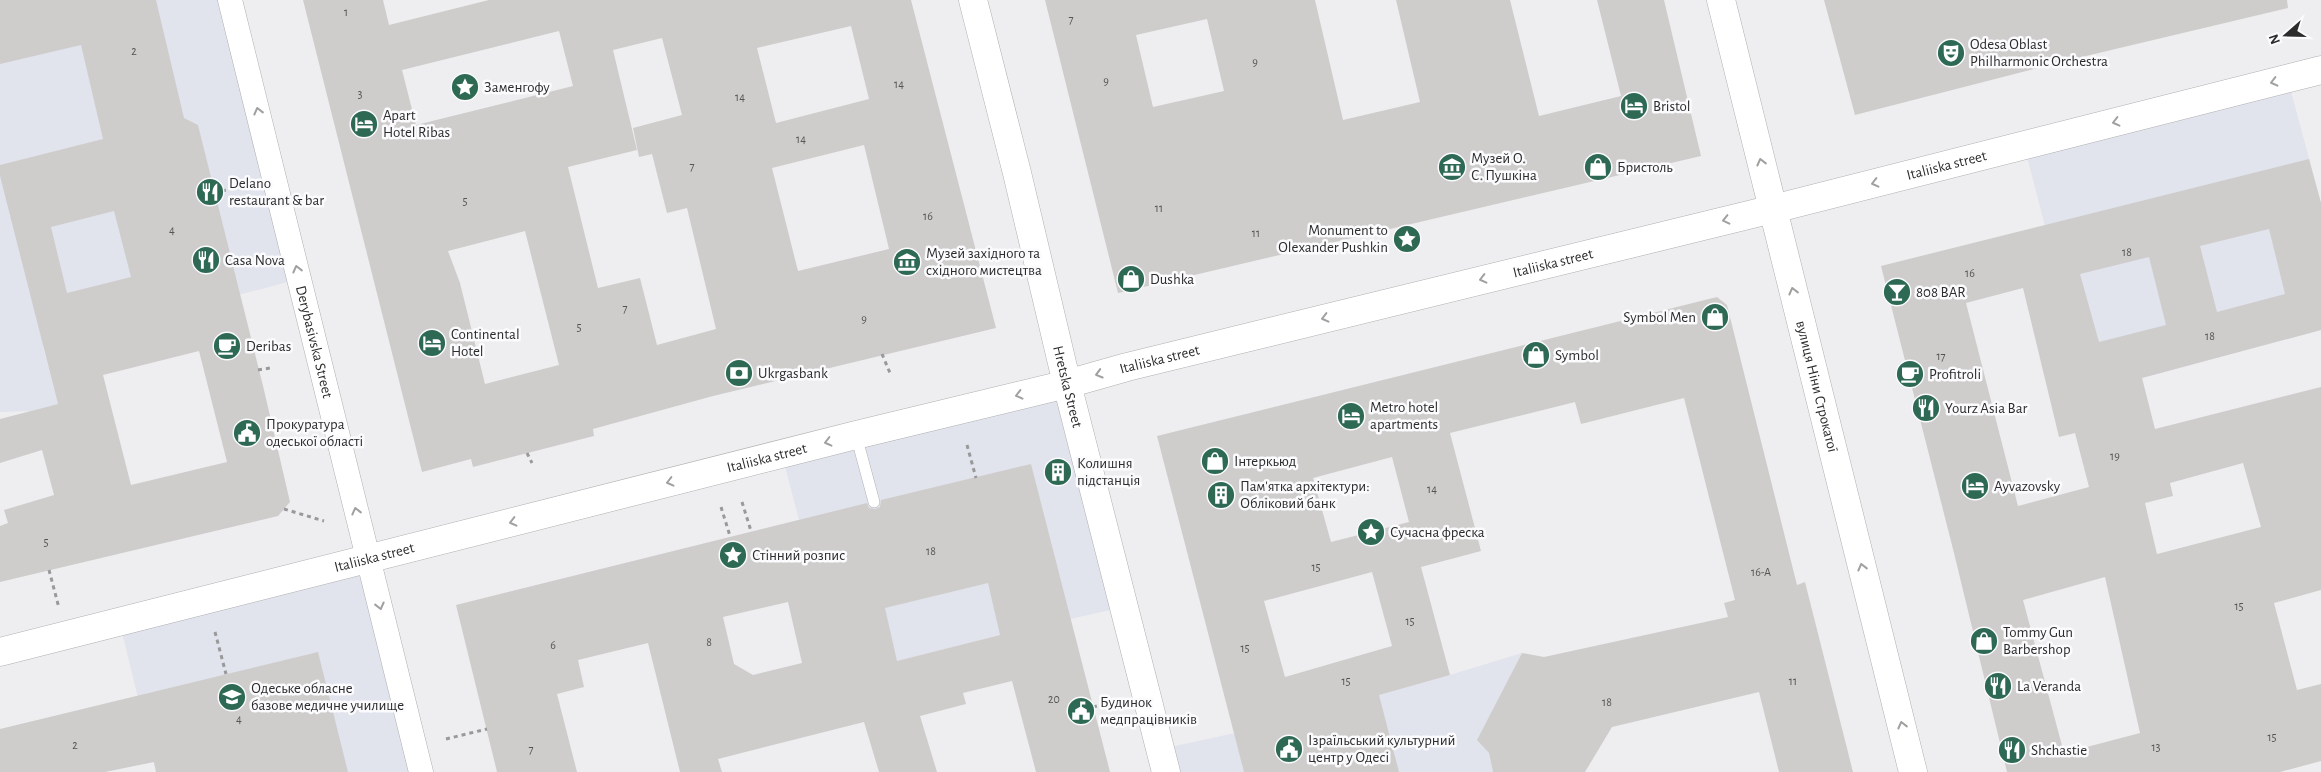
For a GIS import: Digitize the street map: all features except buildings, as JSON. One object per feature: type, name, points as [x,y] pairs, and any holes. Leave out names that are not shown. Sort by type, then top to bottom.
[{"type":"street","name":"Derybasivska Street","points":[[230,0],[421,772]]},
{"type":"street","name":"Hretska Street","points":[[973,0],[1017,173],[1067,384],[1166,772]]},
{"type":"street","name":"вулиця Ніни Строкатої","points":[[1721,0],[1913,772]]},
{"type":"street","name":"Italiiska street","points":[[0,652],[856,435],[1067,384],[1127,367],[1773,209],[2321,70]]},
{"type":"lane","points":[[856,435],[874,502]]},
{"type":"path","points":[[214,192],[226,190]]},
{"type":"path","points":[[882,354],[890,373]]},
{"type":"path","points":[[258,370],[270,368]]},
{"type":"path","points":[[967,446],[976,478]]},
{"type":"path","points":[[527,453],[532,463]]},
{"type":"path","points":[[742,502],[751,531]]},
{"type":"path","points":[[721,507],[730,536]]},
{"type":"path","points":[[284,509],[324,521]]},
{"type":"path","points":[[49,570],[66,636]]},
{"type":"path","points":[[215,632],[226,674]]},
{"type":"path","points":[[1093,707],[1116,701]]},
{"type":"path","points":[[446,739],[486,729]]},
{"type":"shaded area","points":[[0,0],[226,0],[295,280],[43,347],[58,404],[31,411],[0,412]]},
{"type":"shaded area","points":[[2289,84],[2321,203],[2321,330],[2142,378],[2151,414],[2063,296],[2025,149]]},
{"type":"shaded area","points":[[1066,385],[1119,608],[1000,635],[840,676],[783,459]]},
{"type":"shaded area","points":[[364,566],[416,772],[156,772],[120,624]]},
{"type":"shaded area","points":[[1522,653],[1478,740],[1489,753],[1493,772],[1172,772],[1166,748],[1235,733],[1450,675]]},
{"type":"place","name":"Odesa Oblast Philharmonic Orchestra","points":[[1951,53]]},
{"type":"place","name":"Заменгофу","points":[[465,87]]},
{"type":"place","name":"Bristol","points":[[1634,106]]},
{"type":"place","name":"Apart Hotel Ribas","points":[[364,124]]},
{"type":"place","name":"Музей О. С. Пушкіна","points":[[1452,167]]},
{"type":"place","name":"Бристоль","points":[[1598,167]]},
{"type":"place","name":"Delano restaurant & bar","points":[[210,192]]},
{"type":"place","name":"Monument to Olexander Pushkin","points":[[1407,239]]},
{"type":"place","name":"Casa Nova","points":[[206,260]]},
{"type":"place","name":"Музей західного та східного мистецтва","points":[[907,262]]},
{"type":"place","name":"Dushka","points":[[1131,279]]},
{"type":"place","name":"808 BAR","points":[[1897,292]]},
{"type":"place","name":"Symbol Men","points":[[1715,317]]},
{"type":"place","name":"Continental Hotel","points":[[432,343]]},
{"type":"place","name":"Deribas","points":[[227,346]]},
{"type":"place","name":"Symbol","points":[[1536,355]]},
{"type":"place","name":"Ukrgasbank","points":[[739,373]]},
{"type":"place","name":"Profitroli","points":[[1910,374]]},
{"type":"place","name":"Yourz Asia Bar","points":[[1926,408]]},
{"type":"place","name":"Metro hotel apartments","points":[[1351,416]]},
{"type":"place","name":"Прокуратура одеської області","points":[[247,433]]},
{"type":"place","name":"Інтеркьюд","points":[[1215,461]]},
{"type":"place","name":"Колишня підстанція","points":[[1058,472]]},
{"type":"place","name":"Ayvazovsky","points":[[1975,486]]},
{"type":"place","name":"Пам'ятка архітектури: Обліковий банк","points":[[1221,495]]},
{"type":"place","name":"Сучасна фреска","points":[[1371,532]]},
{"type":"place","name":"Стінний розпис","points":[[733,555]]},
{"type":"place","name":"Tommy Gun Barbershop","points":[[1984,641]]},
{"type":"place","name":"La Veranda","points":[[1998,686]]},
{"type":"place","name":"Одеське обласне базове медичне училище","points":[[232,697]]},
{"type":"place","name":"Будинок медпрацівників","points":[[1081,711]]},
{"type":"place","name":"Ізраїльський культурний центр у Одесі","points":[[1289,749]]},
{"type":"place","name":"Shchastie","points":[[2012,750]]}]
